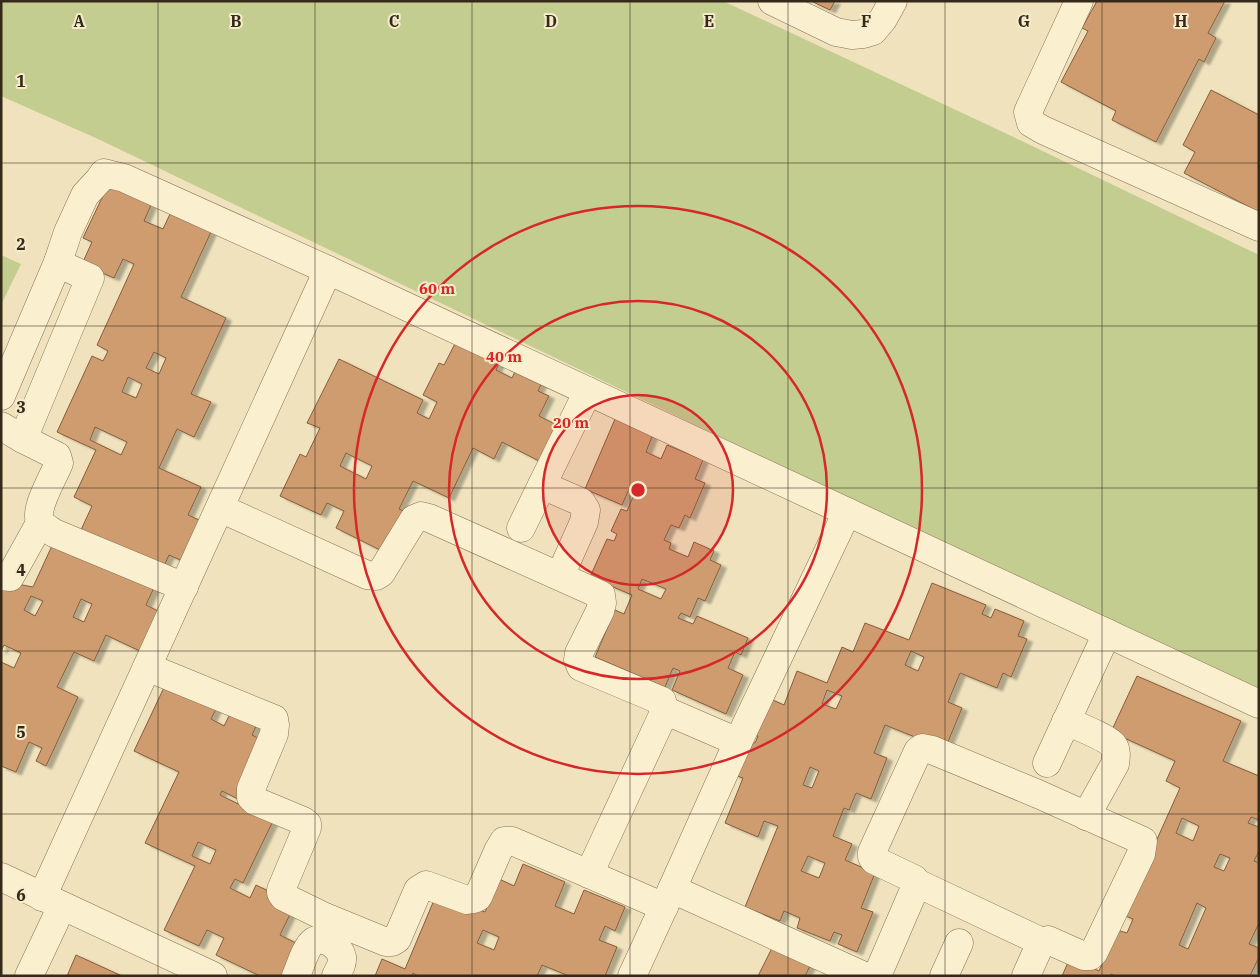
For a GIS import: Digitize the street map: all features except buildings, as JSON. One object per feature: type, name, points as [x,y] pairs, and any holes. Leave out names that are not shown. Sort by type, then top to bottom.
[{"type":"street","points":[[772,1],[836,32],[852,35],[873,31],[883,19],[893,1]]},
{"type":"street","points":[[1079,1],[1028,112],[1031,123],[1259,227]]},
{"type":"street","points":[[1,396],[85,195],[104,174],[124,178],[328,270],[1259,704]]},
{"type":"street","points":[[1,576],[10,577],[40,523],[38,514],[41,504],[59,463],[57,456],[12,432],[90,278],[58,262]]},
{"type":"street","points":[[29,976],[52,901],[147,667],[328,270]]},
{"type":"street","points":[[521,528],[588,391]]},
{"type":"street","points":[[542,484],[581,502],[586,510],[584,522],[560,576]]},
{"type":"street","points":[[220,508],[368,575],[376,576],[382,573],[414,519],[421,516],[430,518],[601,595],[600,611],[579,653],[578,660],[581,667],[662,701],[664,710],[589,874]]},
{"type":"street","points":[[632,976],[738,742],[847,512]]},
{"type":"street","points":[[40,523],[54,533],[184,587]]},
{"type":"street","points":[[1047,763],[1107,633]]},
{"type":"street","points":[[147,667],[274,719],[274,734],[251,789],[251,797],[261,804],[307,824],[308,828],[281,893],[284,897],[325,917],[335,932],[337,948],[342,959],[336,976]]},
{"type":"street","points":[[664,710],[738,742]]},
{"type":"street","points":[[1066,722],[1113,745],[1117,754],[1115,764],[1086,816]]},
{"type":"street","points":[[1026,976],[1042,942],[1048,940],[1084,956],[1090,956],[1097,947],[1141,854],[1143,841],[1038,794],[932,750],[922,748],[918,751],[872,852],[872,857],[874,860],[914,879],[917,884],[1042,942]]},
{"type":"street","points":[[296,976],[304,956],[313,942],[323,940],[335,932],[386,942],[392,942],[397,939],[418,890],[422,886],[426,885],[467,900],[478,897],[498,851],[504,842],[512,841],[589,874],[668,898],[864,976]]},
{"type":"street","points":[[1,878],[213,976]]},
{"type":"street","points":[[877,976],[917,884]]},
{"type":"street","points":[[944,976],[959,943]]},
{"type":"green space","points":[[1,1],[723,1],[1259,255],[1259,695],[98,139],[1,96]]},
{"type":"green space","points":[[1,255],[21,264],[1,305]]}]
